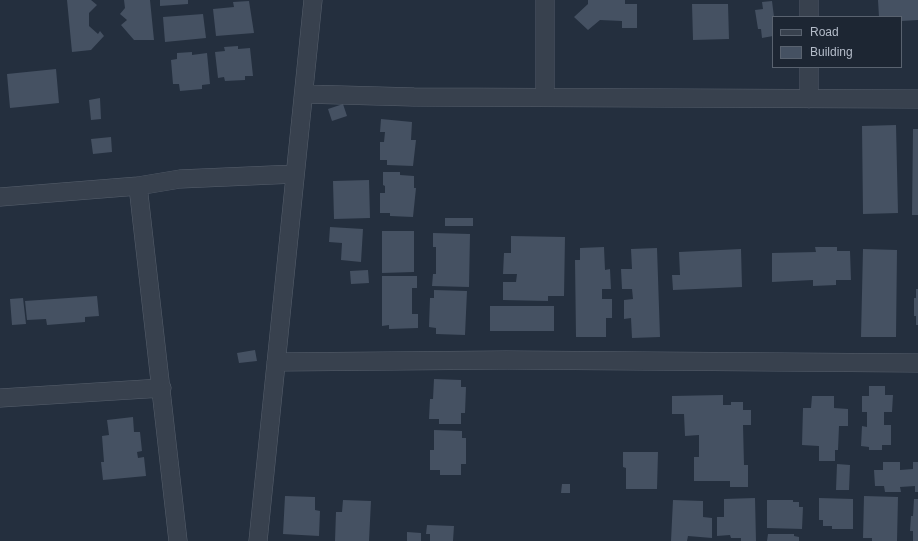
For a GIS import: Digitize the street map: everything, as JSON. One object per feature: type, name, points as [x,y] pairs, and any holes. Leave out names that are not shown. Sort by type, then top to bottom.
[{"type":"street","points":[[258,541],[313,0]]},
{"type":"street","points":[[545,0],[545,97]]},
{"type":"street","points":[[809,0],[809,16]]},
{"type":"street","points":[[809,68],[809,99]]},
{"type":"street","points":[[304,94],[414,97],[918,99]]},
{"type":"street","points":[[0,197],[138,186],[180,179],[296,174]]},
{"type":"street","points":[[138,186],[162,388],[178,541]]},
{"type":"street","points":[[276,362],[514,360],[918,363]]},
{"type":"street","points":[[0,398],[162,388]]},
{"type":"building","points":[[67,0],[91,0],[97,5],[89,13],[89,26],[98,34],[100,31],[104,36],[91,50],[72,52]]},
{"type":"building","points":[[124,0],[150,0],[154,40],[134,40],[121,25],[127,20],[120,14],[125,8]]},
{"type":"building","points":[[160,0],[188,0],[188,4],[160,6]]},
{"type":"building","points":[[588,0],[625,0],[625,4],[637,4],[637,28],[622,28],[622,21],[600,20],[588,30],[574,17],[588,4]]},
{"type":"building","points":[[878,0],[918,0],[918,20],[902,21],[902,16],[879,16]]},
{"type":"building","points":[[249,1],[254,33],[216,36],[213,9],[234,7],[233,2]]},
{"type":"building","points":[[772,1],[774,16],[772,16],[772,36],[762,38],[761,29],[758,29],[755,10],[763,9],[762,2]]},
{"type":"building","points":[[692,4],[728,4],[729,39],[693,40]]},
{"type":"building","points":[[203,14],[206,38],[165,42],[163,17]]},
{"type":"building","points":[[238,46],[238,49],[250,48],[253,76],[245,76],[245,80],[225,81],[224,77],[218,78],[215,52],[225,51],[224,47]]},
{"type":"building","points":[[192,52],[192,55],[207,53],[210,84],[202,85],[202,89],[180,91],[179,84],[173,84],[171,60],[177,59],[177,53]]},
{"type":"building","points":[[56,69],[59,103],[10,108],[7,74]]},
{"type":"building","points":[[100,98],[101,119],[91,120],[89,100]]},
{"type":"building","points":[[343,104],[347,116],[332,121],[328,109]]},
{"type":"building","points":[[381,119],[412,122],[411,140],[416,140],[413,166],[387,165],[387,160],[380,160],[380,142],[384,142],[385,132],[380,132]]},
{"type":"building","points":[[896,125],[898,213],[863,214],[862,126]]},
{"type":"building","points":[[913,129],[918,129],[918,215],[912,215]]},
{"type":"building","points":[[111,137],[112,152],[93,154],[91,139]]},
{"type":"building","points":[[383,172],[400,172],[400,175],[414,176],[414,188],[416,188],[413,217],[390,216],[390,213],[380,213],[380,193],[385,193],[385,186],[383,185]]},
{"type":"building","points":[[369,180],[370,218],[334,219],[333,181]]},
{"type":"building","points":[[445,218],[473,218],[473,226],[445,226]]},
{"type":"building","points":[[330,227],[363,229],[361,262],[341,260],[342,243],[329,242]]},
{"type":"building","points":[[382,231],[414,231],[414,272],[382,273]]},
{"type":"building","points":[[433,233],[470,234],[469,287],[432,286],[433,274],[436,274],[436,247],[433,247]]},
{"type":"building","points":[[511,236],[565,237],[564,296],[548,296],[548,301],[503,300],[503,282],[516,282],[517,274],[503,274],[504,253],[511,253]]},
{"type":"building","points":[[604,247],[605,270],[610,269],[611,289],[602,289],[602,299],[612,299],[612,318],[606,318],[606,337],[576,337],[575,260],[580,260],[580,248]]},
{"type":"building","points":[[815,247],[837,247],[837,251],[850,251],[851,280],[836,280],[836,285],[813,286],[813,280],[772,282],[772,253],[816,252]]},
{"type":"building","points":[[657,248],[660,337],[632,338],[631,318],[624,319],[624,300],[633,299],[632,289],[622,289],[621,269],[632,269],[631,249]]},
{"type":"building","points":[[741,249],[742,287],[673,290],[672,275],[680,275],[679,252]]},
{"type":"building","points":[[863,249],[897,250],[896,337],[861,337]]},
{"type":"building","points":[[368,270],[369,283],[351,284],[350,271]]},
{"type":"building","points":[[382,276],[417,276],[417,288],[412,288],[412,314],[418,314],[418,328],[389,329],[389,325],[382,326]]},
{"type":"building","points":[[916,289],[918,289],[918,325],[916,325],[916,316],[914,316],[914,298],[916,298]]},
{"type":"building","points":[[434,290],[467,291],[465,335],[436,334],[436,328],[429,327],[430,298],[434,298]]},
{"type":"building","points":[[97,296],[99,316],[85,317],[85,322],[47,325],[46,319],[27,320],[25,301]]},
{"type":"building","points":[[23,298],[26,324],[12,325],[10,299]]},
{"type":"building","points":[[490,306],[554,306],[554,331],[490,331]]},
{"type":"building","points":[[255,350],[257,361],[239,363],[237,353]]},
{"type":"building","points":[[434,379],[461,380],[461,387],[466,387],[465,413],[461,413],[461,424],[439,424],[439,419],[429,419],[430,399],[433,399]]},
{"type":"building","points":[[869,386],[885,386],[885,395],[893,395],[892,412],[884,412],[884,425],[891,425],[891,445],[882,445],[882,450],[869,450],[869,447],[861,446],[862,426],[867,427],[867,412],[862,412],[862,396],[869,396]]},
{"type":"building","points":[[723,395],[723,405],[731,405],[731,402],[743,402],[743,410],[751,410],[751,425],[743,425],[744,465],[748,465],[748,487],[730,487],[730,481],[694,481],[694,457],[699,457],[699,435],[685,436],[684,414],[672,414],[672,396]]},
{"type":"building","points":[[812,396],[834,396],[834,408],[848,409],[848,426],[839,426],[838,450],[835,450],[835,461],[819,461],[819,446],[802,445],[803,408],[811,408]]},
{"type":"building","points":[[133,417],[134,432],[140,432],[142,451],[137,452],[138,458],[144,457],[146,476],[103,480],[101,462],[104,462],[102,436],[109,435],[107,420]]},
{"type":"building","points":[[434,430],[462,431],[462,438],[466,438],[466,464],[461,464],[461,475],[440,475],[440,470],[430,470],[430,450],[434,450]]},
{"type":"building","points":[[623,452],[658,452],[657,489],[626,489],[626,468],[623,467]]},
{"type":"building","points":[[883,462],[900,462],[900,470],[913,469],[913,462],[918,462],[918,492],[915,492],[915,486],[900,487],[901,492],[885,492],[884,486],[875,486],[874,470],[883,470]]},
{"type":"building","points":[[837,464],[850,465],[849,490],[836,490]]},
{"type":"building","points":[[562,484],[570,484],[570,493],[561,493]]},
{"type":"building","points":[[285,496],[315,497],[315,510],[320,511],[319,536],[283,534]]},
{"type":"building","points":[[864,496],[898,497],[897,541],[872,541],[872,538],[863,538]]},
{"type":"building","points":[[755,498],[756,541],[741,541],[741,538],[731,538],[730,535],[717,536],[717,517],[724,517],[724,499]]},
{"type":"building","points":[[819,498],[853,499],[853,529],[832,529],[832,526],[823,526],[823,520],[819,520]]},
{"type":"building","points":[[914,499],[918,499],[918,541],[913,541],[913,531],[910,531]]},
{"type":"building","points":[[343,500],[371,501],[369,541],[335,541],[336,512],[342,512]]},
{"type":"building","points":[[673,500],[703,501],[703,517],[712,518],[712,538],[688,536],[687,541],[671,541]]},
{"type":"building","points":[[767,500],[793,500],[793,502],[799,502],[799,507],[803,507],[802,529],[767,528]]},
{"type":"building","points":[[427,525],[454,526],[453,541],[430,541],[430,534],[426,534]]},
{"type":"building","points":[[407,532],[421,533],[421,541],[407,541]]},
{"type":"building","points":[[768,534],[794,534],[794,536],[799,537],[799,541],[767,541]]}]
